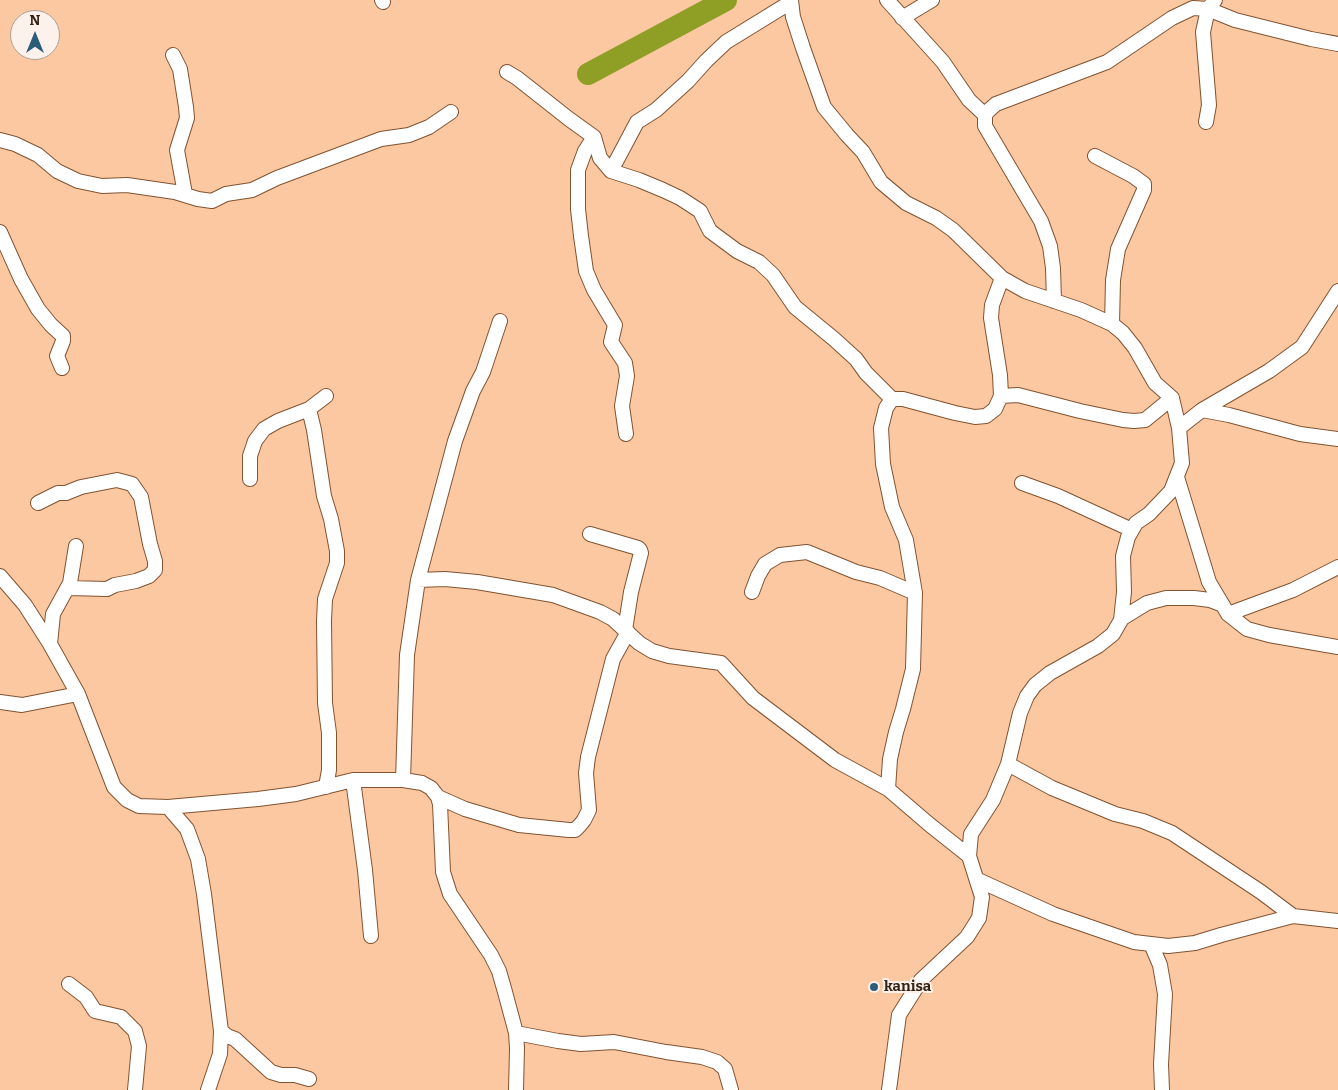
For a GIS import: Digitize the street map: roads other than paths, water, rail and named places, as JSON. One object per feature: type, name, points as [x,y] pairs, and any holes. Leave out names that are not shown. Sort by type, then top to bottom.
[{"type":"street","points":[[887,0],[943,62],[969,100],[985,115]]},
{"type":"street","points":[[902,18],[932,0]]},
{"type":"street","points":[[612,170],[637,122],[656,110],[688,82],[706,60],[726,42],[791,1],[793,17],[824,107],[863,152],[881,182],[906,203],[936,218],[953,230],[1002,278],[1025,291],[1081,310],[1112,324],[1123,333],[1135,348],[1155,382],[1172,398],[1179,428],[1182,463],[1171,491],[1149,514],[1136,524],[1128,537],[1122,556],[1124,592],[1121,619],[1113,634],[1098,646],[1050,673],[1035,685],[1027,696],[1020,713],[1008,764],[994,800],[971,834],[969,856],[982,896],[979,918],[967,937],[921,980],[899,1015],[889,1090]]},
{"type":"street","points":[[1054,301],[1054,268],[1050,246],[1041,221],[985,126],[985,115],[996,104],[1107,62],[1172,18],[1193,8],[1212,5],[1235,20],[1338,44]]},
{"type":"street","points":[[1206,122],[1209,105],[1203,32],[1212,5]]},
{"type":"street","points":[[173,54],[180,69],[187,112],[187,118],[176,150],[185,194]]},
{"type":"street","points":[[507,72],[594,137],[600,158],[612,170],[680,198],[700,212],[710,231],[737,251],[759,262],[773,275],[795,307],[834,338],[892,399]]},
{"type":"street","points":[[0,140],[15,144],[38,155],[57,170],[78,181],[102,186],[127,185],[185,194],[198,199],[212,201],[226,194],[252,190],[277,178],[381,139],[409,135],[429,127],[452,112]]},
{"type":"street","points":[[594,137],[585,151],[578,170],[578,209],[586,272],[594,290],[615,325],[612,342],[624,363],[627,376],[622,406],[626,434]]},
{"type":"street","points":[[1095,156],[1144,184],[1144,190],[1118,249],[1113,280],[1112,324]]},
{"type":"street","points":[[0,232],[21,279],[38,309],[63,336],[57,356],[62,368]]},
{"type":"street","points":[[892,399],[903,398],[975,417],[986,416],[995,409],[1000,396],[1000,375],[991,318],[992,306],[1002,278]]},
{"type":"street","points":[[1179,428],[1202,410],[1269,371],[1302,347],[1338,291]]},
{"type":"street","points":[[403,780],[407,655],[418,580],[455,441],[483,372],[500,321]]},
{"type":"street","points":[[1000,396],[1018,395],[1080,411],[1134,421],[1145,420],[1172,398]]},
{"type":"street","points":[[250,479],[250,456],[255,441],[264,429],[278,421],[309,409],[326,396]]},
{"type":"street","points":[[888,789],[890,759],[913,669],[915,594],[906,540],[892,507],[883,464],[881,428],[886,408],[892,399]]},
{"type":"street","points":[[309,409],[324,496],[337,551],[336,563],[325,600],[324,621],[325,703],[330,733],[329,776],[326,787]]},
{"type":"street","points":[[1202,410],[1229,415],[1300,434],[1338,439]]},
{"type":"street","points":[[1177,477],[1209,582],[1226,610]]},
{"type":"street","points":[[38,503],[58,493],[117,480],[132,484],[141,497],[155,562],[155,570],[148,576],[136,581],[115,585],[107,590],[68,588]]},
{"type":"street","points":[[1022,483],[1058,496],[1132,530]]},
{"type":"street","points":[[0,576],[25,605],[50,644],[78,694],[114,787],[127,800],[138,806],[168,807],[258,799],[296,794],[353,780],[403,780],[422,783],[430,788],[438,797],[489,818],[519,825],[574,830],[584,820],[589,810],[586,773],[588,757],[613,659],[626,631],[630,592],[641,553],[638,548],[590,534]]},
{"type":"street","points":[[50,644],[53,614],[68,588],[76,546]]},
{"type":"street","points":[[752,592],[765,564],[780,555],[807,552],[856,572],[880,578],[915,594]]},
{"type":"street","points":[[1226,610],[1293,590],[1338,567]]},
{"type":"street","points":[[418,580],[445,579],[477,582],[553,595],[600,612],[613,619],[639,644],[652,651],[669,656],[721,663],[753,698],[834,760],[888,789],[969,856]]},
{"type":"street","points":[[1121,619],[1148,603],[1166,598],[1210,600],[1226,610],[1247,629],[1269,635],[1338,647]]},
{"type":"street","points":[[0,702],[22,705],[78,694]]},
{"type":"street","points":[[1008,764],[1068,794],[1115,814],[1143,821],[1172,833],[1293,916]]},
{"type":"street","points":[[353,780],[370,936]]},
{"type":"street","points":[[438,797],[442,872],[450,894],[491,955],[499,971],[516,1032],[516,1090]]},
{"type":"street","points":[[168,807],[187,830],[198,859],[204,894],[221,1031],[220,1054],[208,1090]]},
{"type":"street","points":[[978,880],[1053,914],[1134,942],[1168,946],[1195,944],[1221,934],[1293,916],[1338,920]]},
{"type":"street","points":[[1151,944],[1160,965],[1165,994],[1162,1090]]},
{"type":"street","points":[[69,984],[86,997],[95,1011],[121,1017],[135,1031],[139,1046],[135,1090]]},
{"type":"street","points":[[221,1031],[227,1036],[235,1038],[271,1072],[281,1075],[295,1075],[309,1080]]},
{"type":"street","points":[[516,1032],[558,1041],[581,1044],[614,1042],[702,1057],[717,1062],[725,1070],[731,1090]]},
{"type":"waterway","points":[[588,74],[726,0]]},
{"type":"place","name":"kanisa","points":[[874,987]]}]
